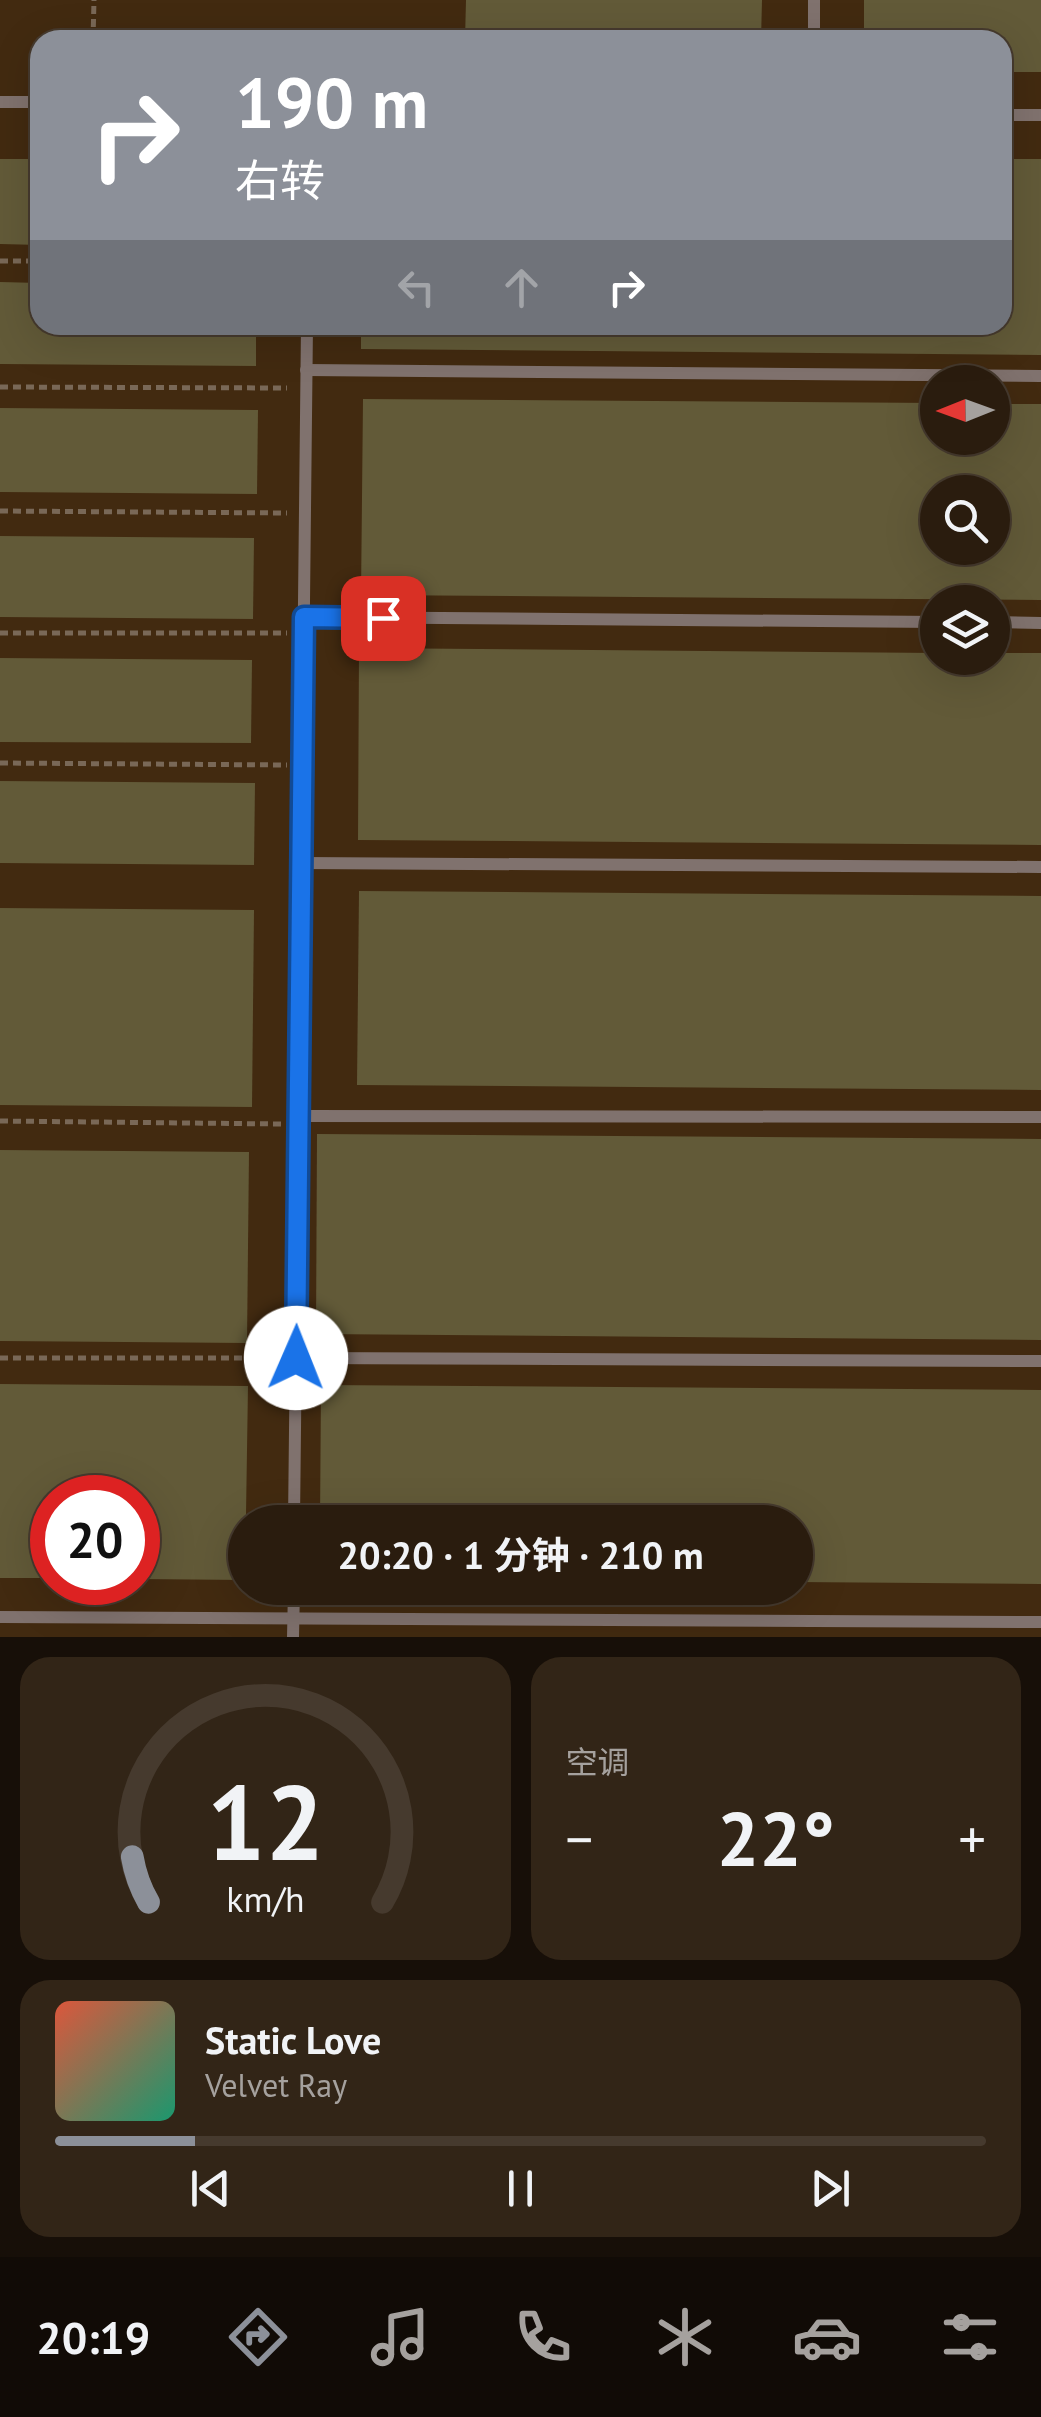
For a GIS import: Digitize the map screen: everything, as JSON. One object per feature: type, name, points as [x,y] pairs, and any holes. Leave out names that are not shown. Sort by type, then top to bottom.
[{"type":"lane","points":[[814,0],[814,30]]},
{"type":"lane","points":[[0,102],[30,102]]},
{"type":"lane","points":[[1012,115],[1041,115]]},
{"type":"lane","points":[[294,1505],[307,335]]},
{"type":"lane","points":[[306,370],[1041,376]]},
{"type":"lane","points":[[304,617],[920,622]]},
{"type":"lane","points":[[1010,622],[1041,622]]},
{"type":"lane","points":[[302,863],[1041,867]]},
{"type":"lane","points":[[299,1120],[1041,1117]]},
{"type":"lane","points":[[296,1358],[1041,1361]]},
{"type":"lane","points":[[293,1637],[294,1605]]},
{"type":"lane","points":[[0,1617],[1041,1622]]},
{"type":"path","points":[[94,0],[94,30]]},
{"type":"path","points":[[0,261],[30,261]]},
{"type":"path","points":[[0,386],[306,388]]},
{"type":"path","points":[[0,511],[305,512]]},
{"type":"path","points":[[0,634],[304,634]]},
{"type":"path","points":[[0,763],[302,765]]},
{"type":"path","points":[[0,1122],[299,1120]]},
{"type":"path","points":[[0,1358],[296,1358]]},
{"type":"shaded area","points":[[0,0],[1041,0],[1041,1637],[0,1637]]},
{"type":"building","points":[[466,0],[762,0],[761,30],[465,30]]},
{"type":"building","points":[[864,0],[1041,0],[1041,72],[1012,72],[1012,30],[864,30]]},
{"type":"building","points":[[0,159],[30,159],[30,245],[0,244]]},
{"type":"building","points":[[1012,159],[1041,159],[1041,355],[361,349],[361,335],[1012,335]]},
{"type":"building","points":[[0,282],[30,283],[30,335],[256,335],[256,366],[0,364]]},
{"type":"building","points":[[363,399],[920,403],[920,455],[1010,455],[1010,404],[1041,404],[1041,600],[1010,600],[1010,585],[920,585],[920,599],[361,595]]},
{"type":"building","points":[[0,408],[258,410],[257,494],[0,492]]},
{"type":"building","points":[[0,536],[254,538],[253,619],[0,617]]},
{"type":"building","points":[[359,648],[920,653],[920,675],[1010,675],[1010,653],[1041,653],[1041,845],[358,840]]},
{"type":"building","points":[[0,658],[252,660],[251,743],[0,742]]},
{"type":"building","points":[[0,781],[255,783],[254,865],[0,863]]},
{"type":"building","points":[[359,891],[1041,896],[1041,1090],[357,1085]]},
{"type":"building","points":[[0,908],[254,910],[252,1107],[0,1105]]},
{"type":"building","points":[[317,1134],[1041,1139],[1041,1340],[316,1334]]},
{"type":"building","points":[[0,1150],[249,1152],[247,1343],[0,1341]]},
{"type":"building","points":[[0,1384],[248,1386],[246,1505],[228,1505],[228,1580],[160,1579],[160,1475],[30,1475],[30,1578],[0,1578]]},
{"type":"building","points":[[321,1385],[1041,1390],[1041,1584],[813,1582],[813,1505],[320,1505]]},
{"type":"route","points":[[296,1358],[304,617],[383,618]]}]
